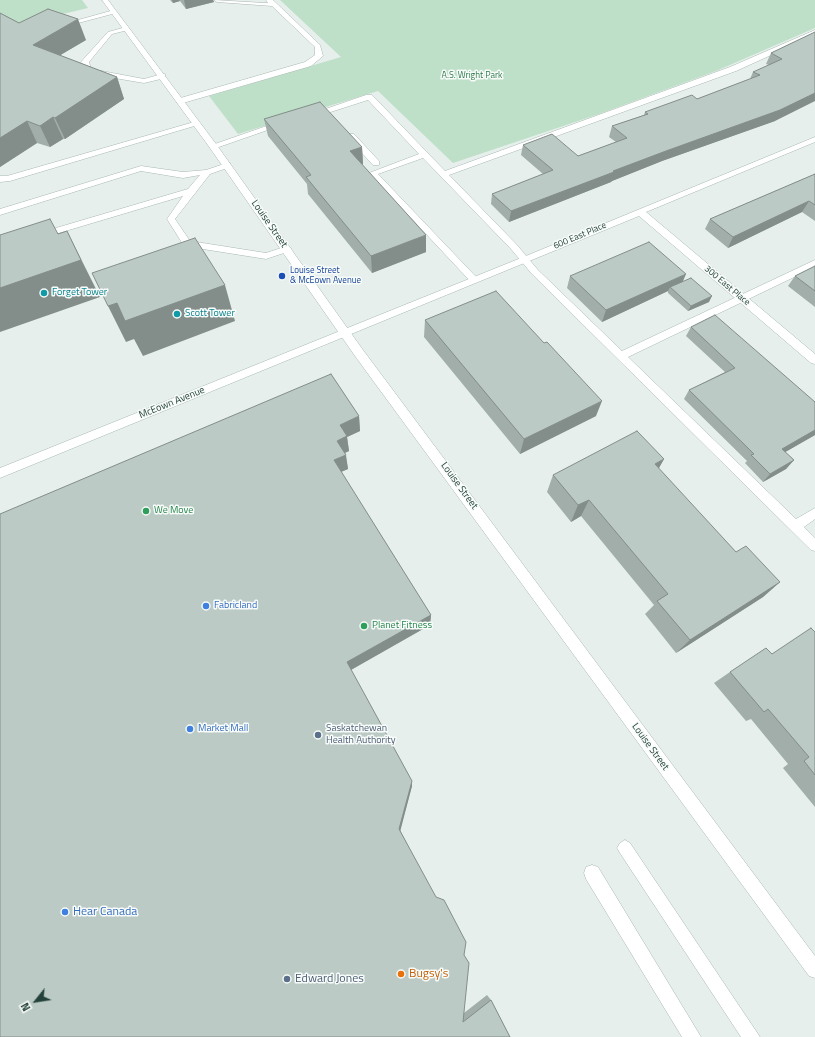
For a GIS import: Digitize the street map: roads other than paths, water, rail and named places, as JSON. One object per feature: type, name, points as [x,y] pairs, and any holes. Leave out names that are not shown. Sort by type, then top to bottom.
[{"type":"street","name":"Louise Street","points":[[105,0],[227,165],[345,333],[815,970]]},
{"type":"street","points":[[180,101],[308,64],[319,56],[318,46],[271,2],[265,6],[217,0]]},
{"type":"street","points":[[53,27],[114,12]]},
{"type":"street","points":[[126,29],[110,33],[85,62],[88,71],[144,81],[162,76]]},
{"type":"street","points":[[444,174],[733,69],[815,32]]},
{"type":"street","points":[[305,117],[330,113],[369,97],[514,247],[524,260],[815,546]]},
{"type":"street","points":[[213,146],[291,121]]},
{"type":"street","points":[[0,179],[7,179],[197,124]]},
{"type":"street","points":[[347,131],[376,163]]},
{"type":"street","name":"600 East Place","points":[[345,333],[815,139]]},
{"type":"street","points":[[424,155],[373,173],[474,280]]},
{"type":"street","points":[[0,212],[141,168],[183,175],[207,172],[227,165]]},
{"type":"street","points":[[207,172],[171,219],[187,244],[266,256],[287,249]]},
{"type":"street","points":[[31,239],[191,191]]},
{"type":"street","name":"300 East Place","points":[[639,211],[815,360]]},
{"type":"street","points":[[620,356],[815,263]]},
{"type":"street","name":"McEown Avenue","points":[[0,473],[345,333]]},
{"type":"street","points":[[795,526],[815,513]]},
{"type":"street","points":[[625,848],[751,1037]]},
{"type":"street","points":[[592,873],[692,1037]]},
{"type":"place","name":"Louise Street & McEown Avenue","points":[[282,276]]},
{"type":"place","name":"Forget Tower","points":[[44,293]]},
{"type":"place","name":"Scott Tower","points":[[177,314]]},
{"type":"place","name":"We Move","points":[[146,511]]},
{"type":"place","name":"Fabricland","points":[[206,606]]},
{"type":"place","name":"Planet Fitness","points":[[364,626]]},
{"type":"place","name":"Market Mall","points":[[190,729]]},
{"type":"place","name":"Saskatchewan Health Authority","points":[[318,735]]},
{"type":"place","name":"Hear Canada","points":[[65,912]]},
{"type":"place","name":"Bugsy's","points":[[401,974]]},
{"type":"place","name":"Edward Jones","points":[[287,979]]},
{"type":"park label","name":"A.S. Wright Park","points":[[472,76]]}]
